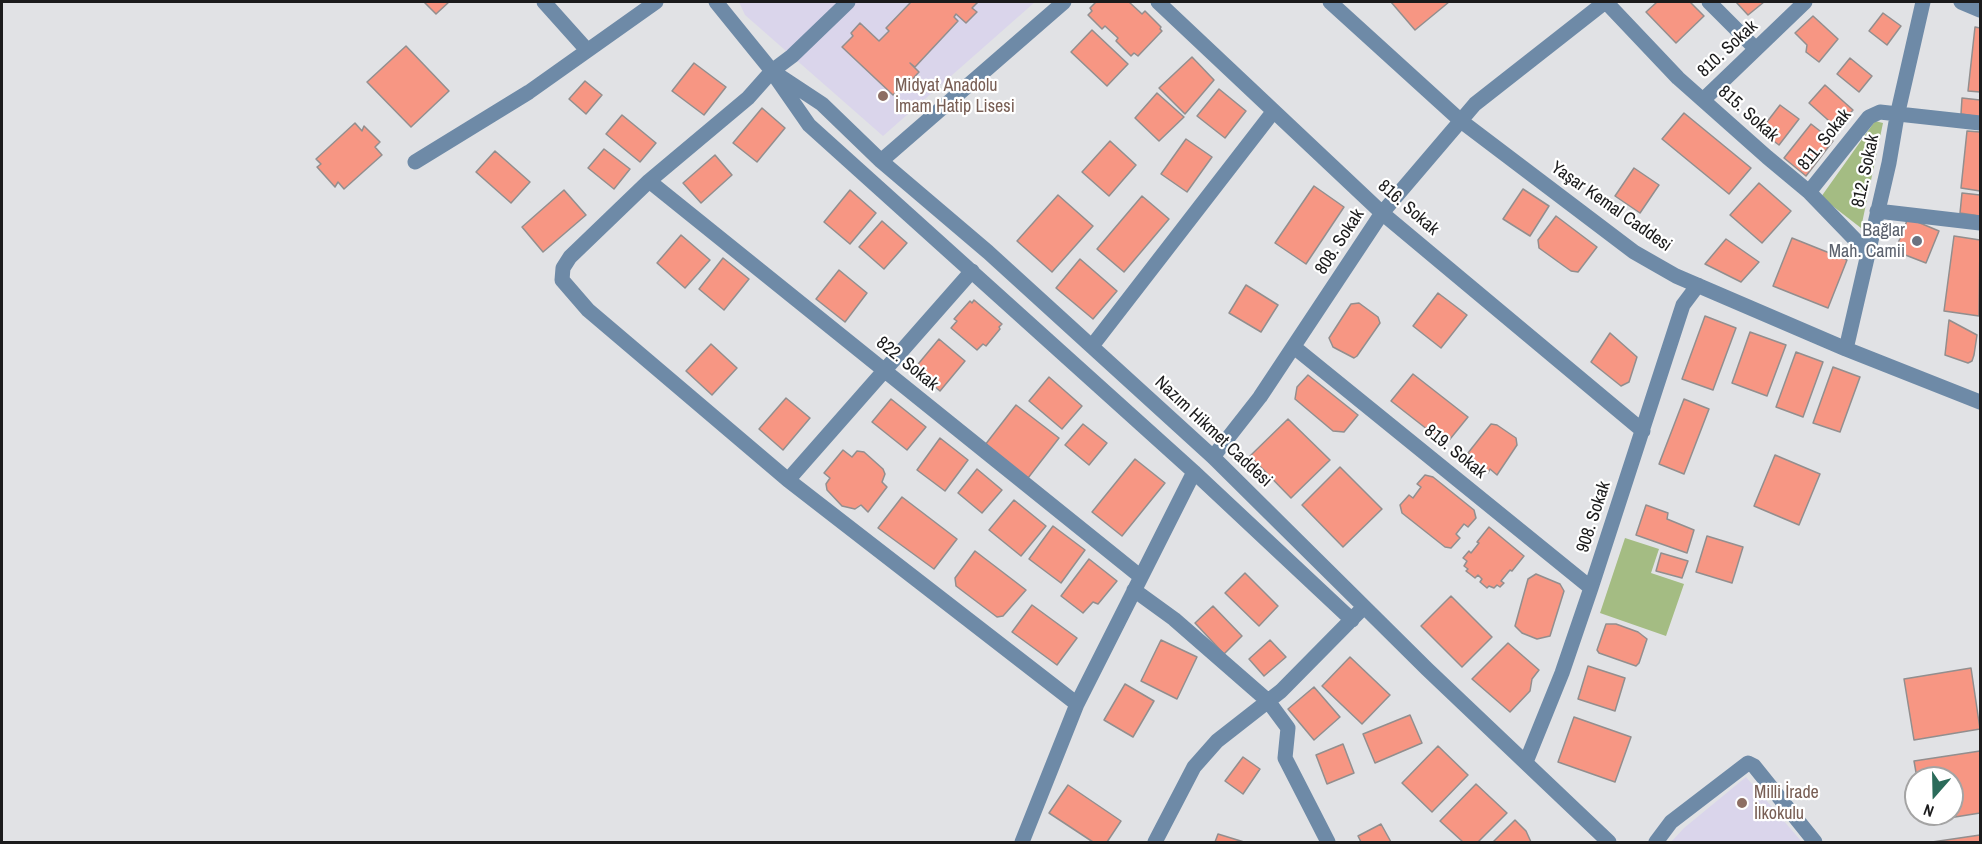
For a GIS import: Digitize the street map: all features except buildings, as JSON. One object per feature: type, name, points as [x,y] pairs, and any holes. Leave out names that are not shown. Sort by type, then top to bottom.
[{"type":"street","points":[[544,2],[587,50]]},
{"type":"street","points":[[415,162],[529,92],[656,2]]},
{"type":"street","name":"Nazım Hikmet Caddesi","points":[[716,2],[772,71],[809,125],[1194,471],[1352,620]]},
{"type":"street","points":[[848,2],[792,57],[772,71],[748,98],[649,180],[570,257],[563,268],[562,280],[588,310],[788,480],[1077,704]]},
{"type":"street","points":[[880,161],[1064,2]]},
{"type":"street","name":"816. Sokak","points":[[1158,2],[1272,112],[1382,213],[1643,431]]},
{"type":"street","name":"815. Sokak","points":[[1606,2],[1678,78],[1809,192],[1867,252]]},
{"type":"street","name":"808. Sokak","points":[[1213,457],[1260,397],[1382,213],[1475,104],[1606,2]]},
{"type":"street","points":[[1710,2],[1756,50]]},
{"type":"street","name":"810. Sokak","points":[[1702,100],[1805,2]]},
{"type":"street","name":"812. Sokak","points":[[1846,349],[1923,2]]},
{"type":"street","points":[[1962,2],[1980,10]]},
{"type":"street","name":"Yaşar Kemal Caddesi","points":[[1339,4],[1461,121],[1634,252],[1676,276],[1846,349],[1980,402]]},
{"type":"street","name":"Nazım Hikmet Caddesi","points":[[772,71],[822,104],[880,161],[988,252],[1213,457],[1365,605],[1427,669],[1609,843]]},
{"type":"street","points":[[1092,346],[1272,112]]},
{"type":"street","name":"811. Sokak","points":[[1809,192],[1869,117],[1880,112],[1897,116],[1980,123]]},
{"type":"street","name":"822. Sokak","points":[[649,180],[885,371],[1138,584],[1174,619],[1268,701],[1288,728],[1285,758],[1328,843]]},
{"type":"street","points":[[1877,211],[1980,223]]},
{"type":"street","points":[[788,480],[972,271]]},
{"type":"street","name":"908. Sokak","points":[[1526,762],[1562,673],[1592,588],[1683,305],[1698,285]]},
{"type":"street","name":"819. Sokak","points":[[1294,347],[1592,588]]},
{"type":"street","points":[[1022,843],[1077,704],[1194,471]]},
{"type":"street","points":[[1155,843],[1194,767],[1217,741],[1281,691],[1365,605]]},
{"type":"street","points":[[1656,843],[1671,822],[1748,764],[1754,766],[1815,843]]},
{"type":"shaded area","name":"Midyat Anadolu İmam Hatip Lisesi","points":[[739,2],[1035,2],[883,136],[745,15]]},
{"type":"shaded area","name":"Milli İrade İlkokulu","points":[[1746,777],[1802,842],[1671,842],[1684,828]]},
{"type":"green space","points":[[1875,121],[1883,123],[1861,228],[1821,197]]},
{"type":"green space","points":[[1625,538],[1659,549],[1651,573],[1684,584],[1666,636],[1600,613]]},
{"type":"place","name":"Midyat Anadolu İmam Hatip Lisesi","points":[[883,96]]},
{"type":"place","name":"Bağlar Mah. Camii","points":[[1917,241]]},
{"type":"place","name":"Milli İrade İlkokulu","points":[[1742,803]]}]
